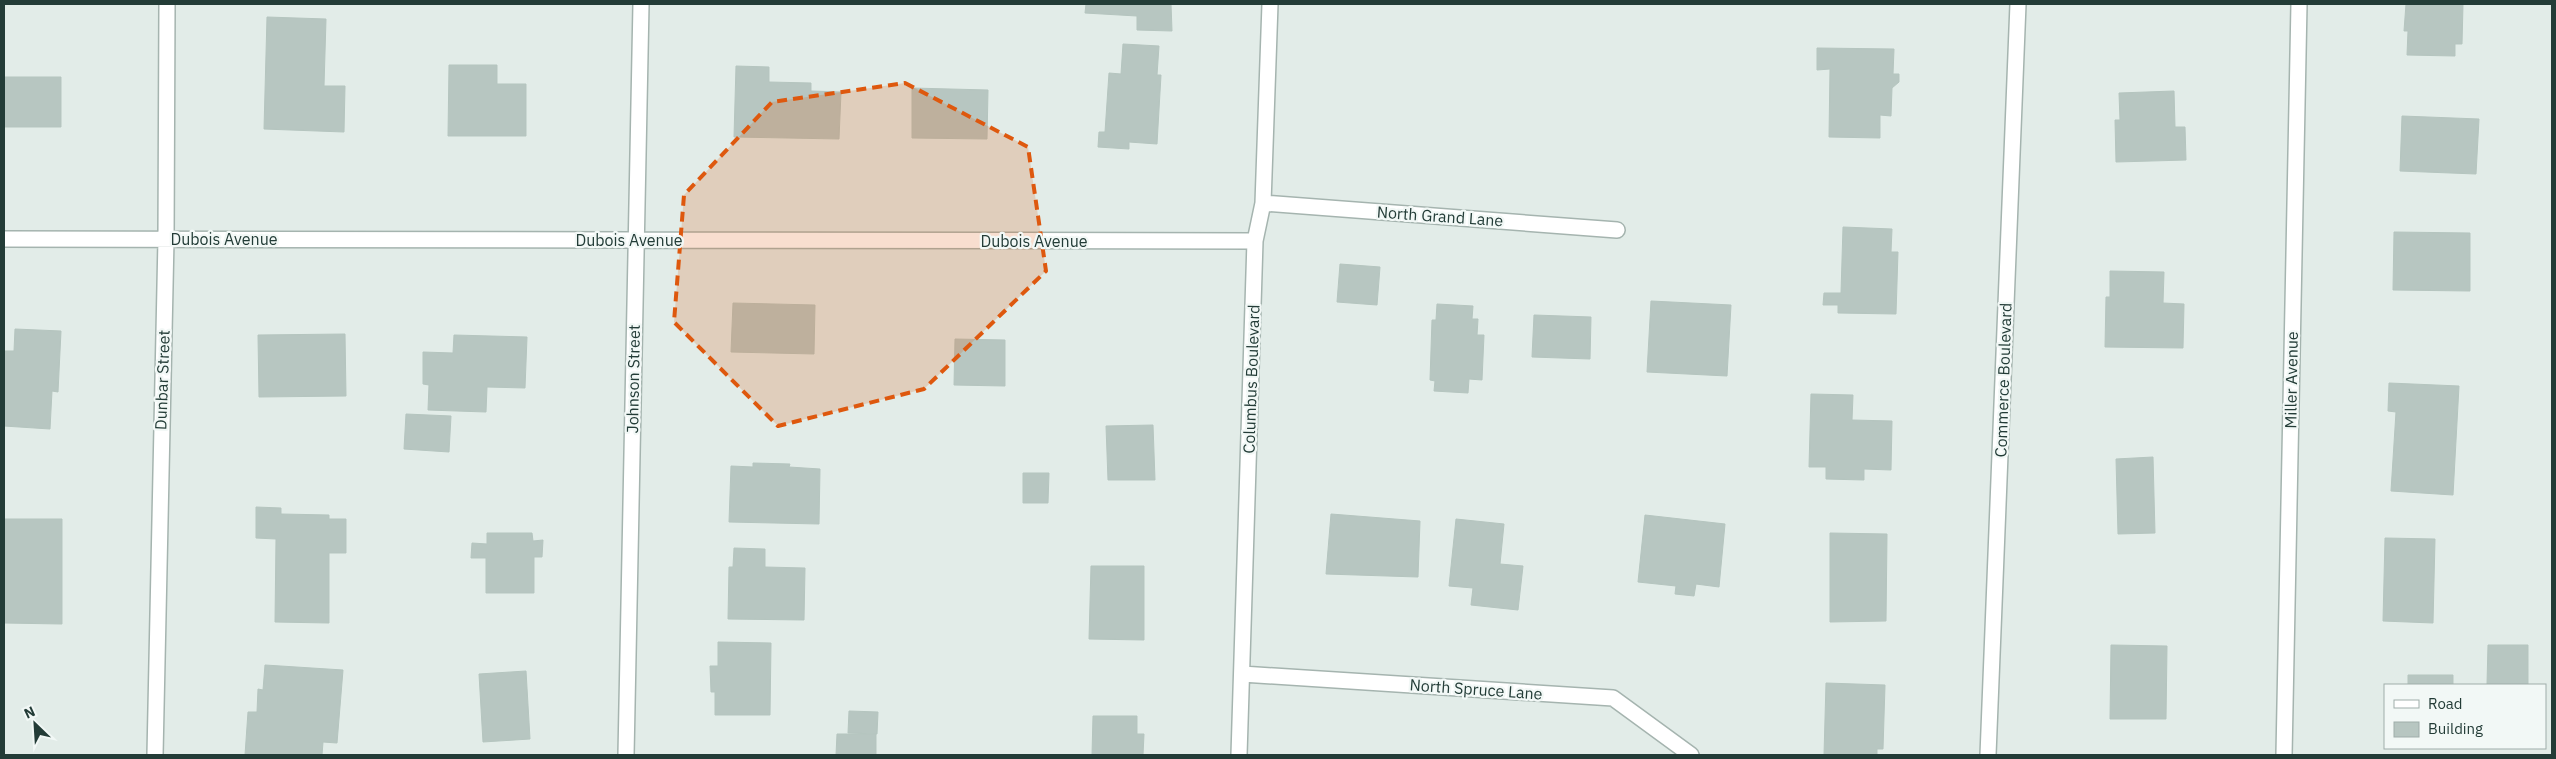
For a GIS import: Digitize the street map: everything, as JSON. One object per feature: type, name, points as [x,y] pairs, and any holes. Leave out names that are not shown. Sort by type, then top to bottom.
[{"type":"street","name":"Dunbar Street","points":[[155,755],[166,239],[167,4]]},
{"type":"street","name":"Johnson Street","points":[[626,755],[641,4]]},
{"type":"street","name":"Columbus Boulevard","points":[[1239,755],[1255,241],[1263,203],[1270,4]]},
{"type":"street","name":"Commerce Boulevard","points":[[1988,755],[2018,4]]},
{"type":"street","name":"Miller Avenue","points":[[2284,755],[2299,4]]},
{"type":"street","name":"North Grand Lane","points":[[1263,203],[1617,230]]},
{"type":"street","name":"Dubois Avenue","points":[[4,239],[1255,241]]},
{"type":"street","name":"North Spruce Lane","points":[[1242,674],[1613,698],[1690,755]]},
{"type":"highlighted area","points":[[905,83],[1028,147],[1046,271],[924,389],[778,426],[674,322],[684,195],[772,102]]},
{"type":"building","points":[[1086,4],[1171,4],[1172,31],[1137,30],[1137,16],[1085,13]]},
{"type":"building","points":[[2406,4],[2463,4],[2462,44],[2455,44],[2455,56],[2407,55],[2408,31],[2404,31]]},
{"type":"building","points":[[267,17],[326,19],[324,86],[345,86],[344,132],[264,129]]},
{"type":"building","points":[[1123,44],[1159,46],[1157,75],[1161,75],[1157,144],[1129,142],[1129,149],[1098,147],[1099,132],[1105,132],[1109,73],[1121,74]]},
{"type":"building","points":[[1817,48],[1894,49],[1893,74],[1899,74],[1899,82],[1892,88],[1891,116],[1880,115],[1880,138],[1829,137],[1830,69],[1817,70]]},
{"type":"building","points":[[449,65],[497,65],[497,84],[526,84],[526,136],[448,136]]},
{"type":"building","points":[[736,66],[769,67],[769,82],[811,83],[811,91],[841,92],[839,139],[734,137]]},
{"type":"building","points":[[4,77],[61,77],[61,127],[4,127]]},
{"type":"building","points":[[912,88],[988,90],[987,139],[912,138]]},
{"type":"building","points":[[2174,91],[2175,127],[2185,127],[2186,160],[2116,162],[2115,120],[2120,120],[2119,93]]},
{"type":"building","points":[[2402,116],[2479,119],[2476,174],[2400,171]]},
{"type":"building","points":[[1843,227],[1892,229],[1891,252],[1898,252],[1896,314],[1838,313],[1838,305],[1823,305],[1824,293],[1841,293]]},
{"type":"building","points":[[2394,232],[2470,233],[2470,291],[2393,290]]},
{"type":"building","points":[[1340,264],[1380,267],[1377,305],[1337,302]]},
{"type":"building","points":[[2110,271],[2164,272],[2163,303],[2184,304],[2183,348],[2105,347],[2106,297],[2110,297]]},
{"type":"building","points":[[1651,301],[1731,305],[1727,376],[1647,372]]},
{"type":"building","points":[[733,303],[815,305],[814,354],[731,352]]},
{"type":"building","points":[[1437,304],[1473,306],[1472,319],[1478,319],[1477,335],[1484,335],[1482,380],[1469,379],[1468,393],[1434,391],[1435,381],[1430,380],[1432,320],[1436,320]]},
{"type":"building","points":[[1534,315],[1591,317],[1590,359],[1532,357]]},
{"type":"building","points":[[15,329],[61,331],[58,392],[52,391],[50,429],[4,426],[4,351],[14,351]]},
{"type":"building","points":[[345,334],[346,396],[259,397],[258,335]]},
{"type":"building","points":[[454,335],[527,337],[525,388],[487,387],[486,412],[428,410],[429,385],[423,384],[423,352],[453,353]]},
{"type":"building","points":[[955,339],[1005,340],[1005,386],[954,385]]},
{"type":"building","points":[[2389,383],[2459,386],[2453,495],[2391,491],[2396,412],[2388,411]]},
{"type":"building","points":[[1811,394],[1853,395],[1852,420],[1892,421],[1891,470],[1864,469],[1864,480],[1826,479],[1826,467],[1809,467]]},
{"type":"building","points":[[406,414],[451,416],[449,452],[404,449]]},
{"type":"building","points":[[1153,425],[1155,480],[1108,480],[1106,426]]},
{"type":"building","points":[[2153,457],[2155,533],[2118,534],[2116,459]]},
{"type":"building","points":[[753,463],[790,464],[789,467],[820,469],[819,524],[729,522],[731,466],[753,467]]},
{"type":"building","points":[[1023,473],[1049,473],[1048,503],[1023,503]]},
{"type":"building","points":[[256,507],[281,508],[281,514],[329,515],[329,519],[346,519],[346,553],[329,553],[329,623],[275,622],[276,539],[256,538]]},
{"type":"building","points":[[1331,514],[1420,521],[1418,577],[1326,574]]},
{"type":"building","points":[[1645,515],[1725,524],[1719,587],[1696,584],[1694,596],[1675,594],[1676,586],[1638,582]]},
{"type":"building","points":[[5,519],[62,519],[62,624],[4,623]]},
{"type":"building","points":[[1456,519],[1504,524],[1500,564],[1523,566],[1518,610],[1471,605],[1473,588],[1449,586]]},
{"type":"building","points":[[487,533],[532,533],[533,541],[543,540],[542,557],[534,557],[534,593],[486,593],[486,558],[471,558],[472,543],[487,544]]},
{"type":"building","points":[[1830,533],[1887,534],[1886,621],[1830,622]]},
{"type":"building","points":[[2385,538],[2435,539],[2433,623],[2383,621]]},
{"type":"building","points":[[734,548],[765,549],[765,567],[805,568],[804,620],[728,619],[729,567],[733,567]]},
{"type":"building","points":[[1091,566],[1144,566],[1144,640],[1089,639]]},
{"type":"building","points":[[718,642],[771,643],[770,715],[715,715],[715,692],[711,692],[710,666],[718,666]]},
{"type":"building","points":[[2111,645],[2167,646],[2166,719],[2110,719]]},
{"type":"building","points":[[2488,645],[2528,645],[2528,684],[2487,684]]},
{"type":"building","points":[[265,665],[343,670],[337,743],[323,742],[322,755],[245,755],[248,712],[257,712],[258,689],[263,690]]},
{"type":"building","points":[[526,671],[530,739],[483,742],[479,674]]},
{"type":"building","points":[[2408,675],[2453,675],[2453,684],[2408,684]]},
{"type":"building","points":[[1826,683],[1885,685],[1883,749],[1877,749],[1877,755],[1824,755]]},
{"type":"building","points":[[849,711],[878,712],[877,734],[848,733]]},
{"type":"building","points":[[1093,716],[1137,716],[1137,734],[1144,734],[1143,755],[1092,755]]},
{"type":"building","points":[[837,734],[876,734],[876,755],[836,755]]}]
